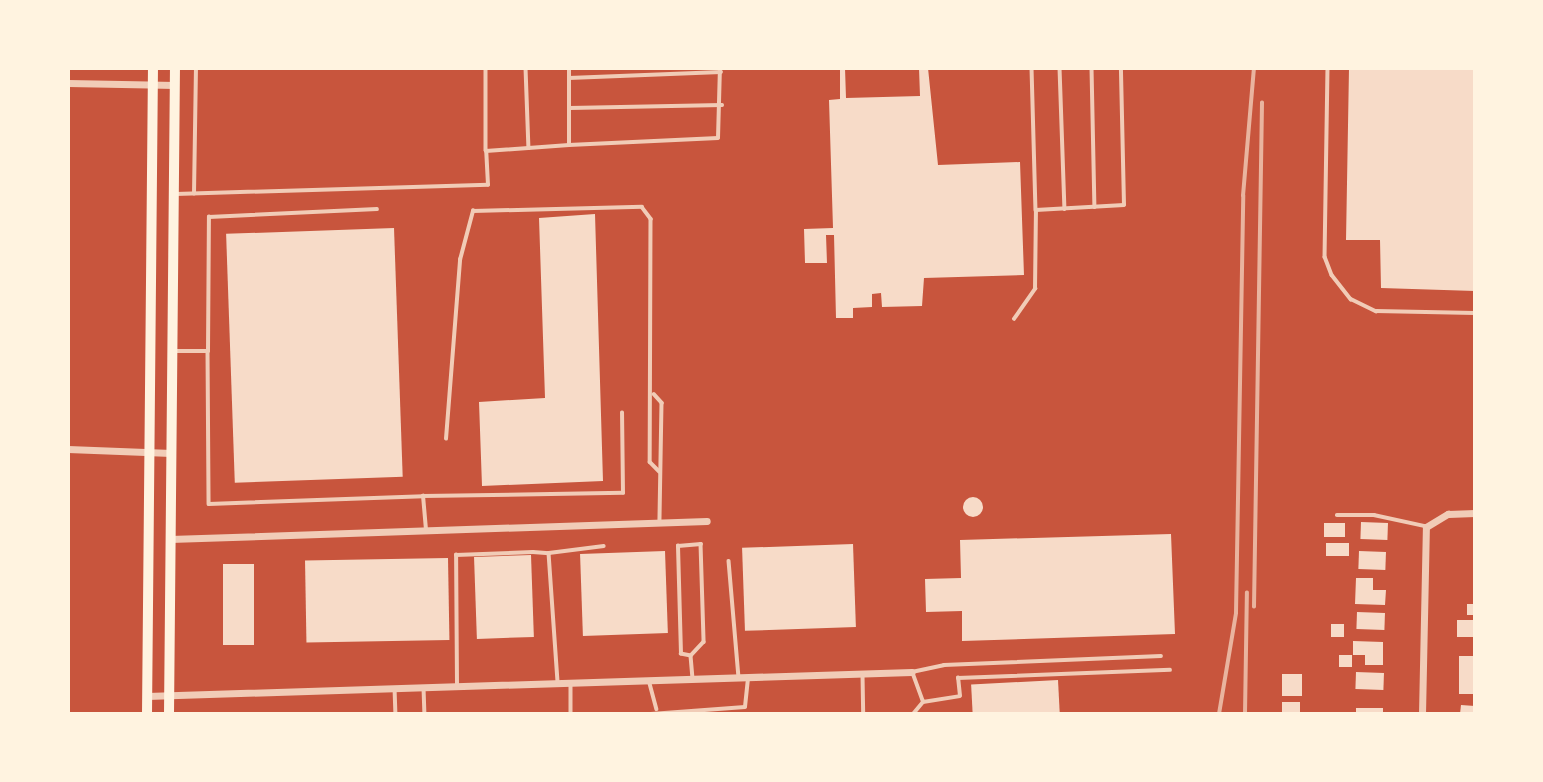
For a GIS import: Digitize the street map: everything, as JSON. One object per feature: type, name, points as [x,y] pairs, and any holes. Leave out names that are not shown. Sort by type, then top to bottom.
[{"type":"main road","points":[[147,714],[153,68]]},
{"type":"main road","points":[[169,714],[175,68]]},
{"type":"street","points":[[68,83],[175,85]]},
{"type":"street","points":[[68,449],[171,453]]},
{"type":"street","points":[[1422,714],[1426,527],[1436,517],[1475,513]]},
{"type":"street","points":[[170,539],[706,521]]},
{"type":"street","points":[[147,696],[912,671]]},
{"type":"lane","points":[[194,194],[195,68]]},
{"type":"lane","points":[[174,195],[488,186],[486,68]]},
{"type":"lane","points":[[526,68],[529,148]]},
{"type":"lane","points":[[569,68],[569,145]]},
{"type":"lane","points":[[1014,319],[1035,289],[1032,68]]},
{"type":"lane","points":[[1060,68],[1065,209]]},
{"type":"lane","points":[[1092,68],[1095,207]]},
{"type":"lane","points":[[1036,210],[1125,205],[1121,68]]},
{"type":"lane","points":[[1328,68],[1325,257],[1332,275],[1351,299],[1376,311],[1475,313]]},
{"type":"lane","points":[[486,151],[719,138],[722,105],[720,70],[569,78]]},
{"type":"lane","points":[[569,108],[722,105]]},
{"type":"lane","points":[[446,439],[460,260],[473,211],[642,207],[651,219],[654,394],[650,462],[659,471]]},
{"type":"lane","points":[[377,209],[209,217],[209,504],[424,496],[623,493],[622,413]]},
{"type":"lane","points":[[172,351],[208,351]]},
{"type":"lane","points":[[654,394],[662,403],[664,459],[659,471],[660,522]]},
{"type":"lane","points":[[424,496],[426,530]]},
{"type":"lane","points":[[1337,515],[1386,516],[1426,527]]},
{"type":"lane","points":[[691,656],[681,653],[677,546],[701,544],[704,642],[691,656],[693,679]]},
{"type":"lane","points":[[457,687],[456,555],[549,553],[604,546]]},
{"type":"lane","points":[[549,553],[558,683]]},
{"type":"lane","points":[[729,561],[739,677]]},
{"type":"lane","points":[[923,702],[912,671],[1161,656]]},
{"type":"lane","points":[[913,714],[923,702],[960,696],[958,678],[1170,670]]},
{"type":"lane","points":[[863,673],[864,714]]},
{"type":"lane","points":[[651,714],[657,709],[745,706],[748,677]]},
{"type":"lane","points":[[649,680],[657,709]]},
{"type":"lane","points":[[570,683],[571,714]]},
{"type":"lane","points":[[395,688],[396,714]]},
{"type":"lane","points":[[424,688],[425,714]]},
{"type":"building","points":[[840,68],[845,68],[846,98],[920,96],[919,68],[928,68],[938,165],[1020,162],[1024,275],[924,278],[922,306],[882,307],[881,293],[872,294],[872,307],[853,308],[853,318],[836,318],[834,235],[826,235],[827,263],[805,263],[804,229],[833,228],[829,100],[840,99]]},
{"type":"building","points":[[1349,68],[1475,68],[1475,291],[1381,288],[1380,240],[1346,240]]},
{"type":"building","points":[[595,214],[603,481],[482,486],[479,402],[545,398],[539,218]]},
{"type":"building","points":[[394,228],[403,477],[235,483],[226,234]]},
{"type":"building","points":[[973,497],[980,500],[983,507],[980,514],[973,517],[966,514],[963,507],[966,500]]},
{"type":"building","points":[[1361,522],[1388,523],[1387,540],[1360,539]]},
{"type":"building","points":[[1324,523],[1345,523],[1345,537],[1324,537]]},
{"type":"building","points":[[1171,534],[1175,634],[962,641],[962,611],[926,612],[925,579],[961,578],[960,540]]},
{"type":"building","points":[[1326,543],[1349,543],[1349,556],[1326,556]]},
{"type":"building","points":[[853,544],[856,627],[745,631],[742,548]]},
{"type":"building","points":[[665,551],[668,633],[583,636],[580,554]]},
{"type":"building","points":[[1359,551],[1386,552],[1385,570],[1358,569]]},
{"type":"building","points":[[531,555],[534,637],[477,639],[474,557]]},
{"type":"building","points":[[448,558],[449,640],[306,642],[305,560]]},
{"type":"building","points":[[223,564],[254,564],[254,645],[223,645]]},
{"type":"building","points":[[1356,578],[1373,578],[1373,590],[1386,590],[1385,605],[1355,604]]},
{"type":"building","points":[[1467,604],[1475,604],[1475,615],[1467,615]]},
{"type":"building","points":[[1357,612],[1385,613],[1384,630],[1356,629]]},
{"type":"building","points":[[1457,620],[1475,620],[1475,637],[1457,637]]},
{"type":"building","points":[[1331,624],[1344,624],[1344,637],[1331,637]]},
{"type":"building","points":[[1353,641],[1383,642],[1383,665],[1365,665],[1365,655],[1353,655]]},
{"type":"building","points":[[1339,655],[1352,655],[1352,667],[1339,667]]},
{"type":"building","points":[[1459,656],[1475,656],[1475,694],[1459,694]]},
{"type":"building","points":[[1356,672],[1384,673],[1383,690],[1355,689]]},
{"type":"building","points":[[1282,674],[1302,674],[1302,696],[1282,696]]},
{"type":"building","points":[[1058,680],[1060,714],[973,714],[971,685]]},
{"type":"building","points":[[1282,702],[1300,702],[1300,714],[1282,714]]},
{"type":"building","points":[[1461,705],[1475,706],[1475,714],[1460,714]]},
{"type":"building","points":[[1356,708],[1383,708],[1383,714],[1356,714]]},
{"type":"railway","points":[[1219,714],[1236,613],[1243,196],[1254,68]]},
{"type":"railway","points":[[1254,607],[1262,103]]},
{"type":"railway","points":[[1245,714],[1247,593]]}]
